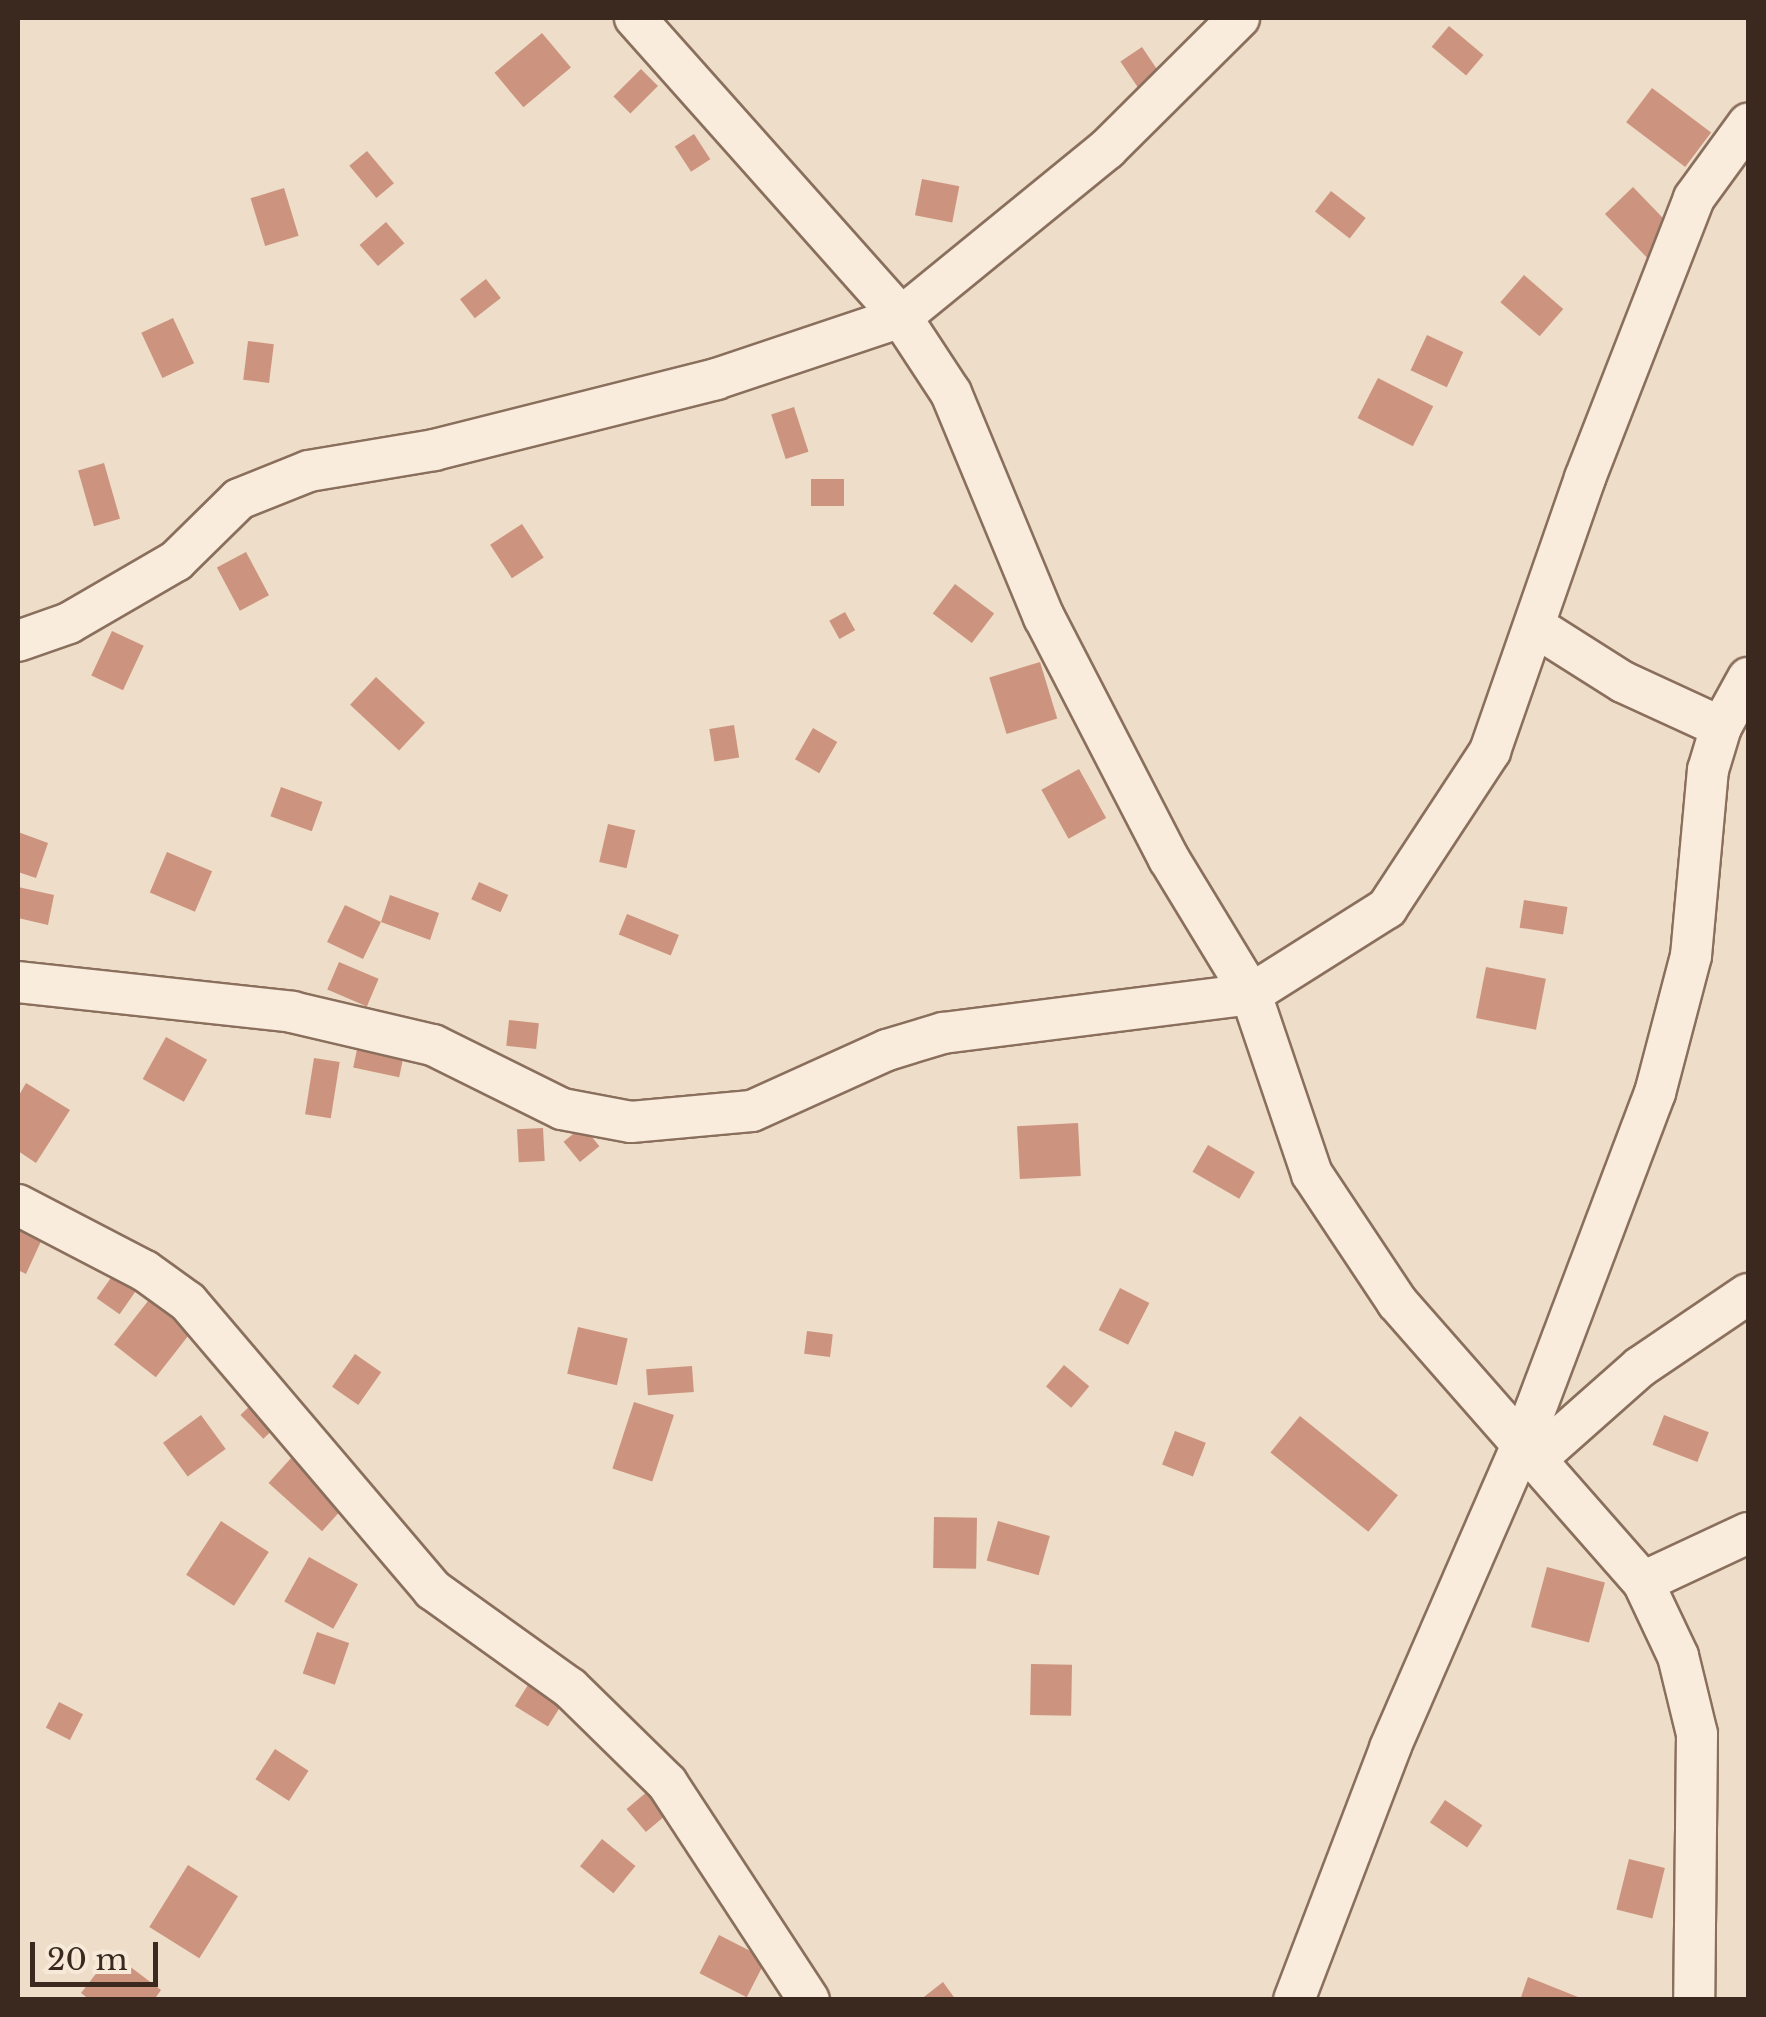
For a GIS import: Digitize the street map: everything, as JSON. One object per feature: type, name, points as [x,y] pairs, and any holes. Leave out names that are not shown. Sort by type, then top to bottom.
[{"type":"street","points":[[634,18],[900,318],[952,393],[1044,618],[1115,759],[1251,994],[1312,1174],[1396,1302],[1530,1450],[1596,1536],[1643,1582],[1678,1656],[1697,1734],[1694,2000]]},
{"type":"street","points":[[18,641],[69,623],[176,560],[239,499],[309,471],[434,450],[716,378],[900,318],[1107,149],[1239,18]]},
{"type":"street","points":[[18,982],[292,1012],[433,1045],[562,1109],[631,1122],[752,1112],[943,1032],[1251,994],[1387,908],[1490,752],[1585,478],[1694,198],[1748,124]]},
{"type":"street","points":[[1536,627],[1623,682],[1721,727]]},
{"type":"street","points":[[1294,2000],[1390,1748],[1530,1450],[1655,1093],[1690,956],[1708,770],[1721,727],[1748,678]]},
{"type":"street","points":[[18,1205],[145,1271],[188,1302],[434,1590],[570,1688],[667,1783],[809,2000]]},
{"type":"street","points":[[1530,1450],[1640,1367],[1748,1294]]},
{"type":"street","points":[[1643,1582],[1748,1533]]},
{"type":"building","points":[[1449,26],[1483,55],[1466,76],[1432,47]]},
{"type":"building","points":[[542,33],[571,67],[523,107],[495,73]]},
{"type":"building","points":[[1142,47],[1168,85],[1146,100],[1120,62]]},
{"type":"building","points":[[641,69],[658,86],[630,114],[613,97]]},
{"type":"building","points":[[1652,88],[1711,133],[1685,167],[1626,122]]},
{"type":"building","points":[[694,134],[710,159],[691,172],[675,147]]},
{"type":"building","points":[[367,151],[394,183],[376,198],[349,166]]},
{"type":"building","points":[[922,179],[959,186],[952,223],[915,215]]},
{"type":"building","points":[[1633,187],[1678,234],[1650,261],[1605,214]]},
{"type":"building","points":[[284,188],[299,236],[265,246],[251,198]]},
{"type":"building","points":[[1331,191],[1366,218],[1350,239],[1315,211]]},
{"type":"building","points":[[386,222],[404,243],[378,266],[360,245]]},
{"type":"building","points":[[1524,275],[1563,309],[1540,336],[1500,302]]},
{"type":"building","points":[[486,279],[501,298],[475,318],[460,299]]},
{"type":"building","points":[[173,318],[194,363],[162,378],[141,333]]},
{"type":"building","points":[[1427,335],[1463,352],[1447,387],[1411,370]]},
{"type":"building","points":[[248,341],[274,344],[269,383],[243,380]]},
{"type":"building","points":[[1378,378],[1433,406],[1413,446],[1358,418]]},
{"type":"building","points":[[794,407],[809,452],[786,459],[771,414]]},
{"type":"building","points":[[104,463],[120,519],[94,526],[78,470]]},
{"type":"building","points":[[811,479],[844,479],[844,506],[811,506]]},
{"type":"building","points":[[522,524],[544,558],[512,578],[490,545]]},
{"type":"building","points":[[246,552],[269,595],[240,611],[217,567]]},
{"type":"building","points":[[955,584],[994,613],[972,643],[933,614]]},
{"type":"building","points":[[845,612],[855,630],[839,639],[829,621]]},
{"type":"building","points":[[112,631],[144,646],[123,690],[91,675]]},
{"type":"building","points":[[1040,662],[1057,718],[1007,734],[989,677]]},
{"type":"building","points":[[376,677],[425,723],[399,750],[350,705]]},
{"type":"building","points":[[734,725],[739,758],[714,762],[709,729]]},
{"type":"building","points":[[813,728],[837,742],[819,773],[795,759]]},
{"type":"building","points":[[1079,769],[1106,818],[1069,839],[1041,790]]},
{"type":"building","points":[[281,787],[322,802],[312,831],[270,816]]},
{"type":"building","points":[[608,824],[635,830],[627,868],[599,862]]},
{"type":"building","points":[[18,832],[48,843],[36,878],[18,872]]},
{"type":"building","points":[[167,852],[212,871],[195,912],[150,893]]},
{"type":"building","points":[[479,882],[508,895],[501,912],[471,899]]},
{"type":"building","points":[[18,887],[54,895],[48,925],[18,918]]},
{"type":"building","points":[[390,895],[439,913],[430,940],[381,922]]},
{"type":"building","points":[[1524,900],[1567,907],[1563,935],[1520,928]]},
{"type":"building","points":[[345,905],[381,922],[363,959],[327,942]]},
{"type":"building","points":[[627,914],[679,935],[671,955],[619,934]]},
{"type":"building","points":[[339,962],[379,979],[367,1006],[327,990]]},
{"type":"building","points":[[1486,967],[1546,979],[1536,1030],[1476,1018]]},
{"type":"building","points":[[509,1020],[539,1023],[536,1049],[506,1046]]},
{"type":"building","points":[[166,1037],[207,1060],[184,1102],[143,1079]]},
{"type":"building","points":[[359,1040],[405,1050],[399,1077],[353,1067]]},
{"type":"building","points":[[314,1058],[340,1062],[331,1118],[305,1114]]},
{"type":"building","points":[[26,1083],[70,1110],[36,1163],[18,1151],[18,1097]]},
{"type":"building","points":[[1078,1123],[1081,1176],[1020,1179],[1017,1126]]},
{"type":"building","points":[[583,1126],[599,1146],[580,1162],[564,1142]]},
{"type":"building","points":[[543,1128],[545,1161],[519,1162],[517,1129]]},
{"type":"building","points":[[1208,1145],[1255,1172],[1239,1199],[1192,1172]]},
{"type":"building","points":[[18,1212],[48,1226],[26,1274],[18,1270]]},
{"type":"building","points":[[115,1272],[138,1288],[120,1314],[97,1298]]},
{"type":"building","points":[[159,1287],[201,1320],[156,1377],[114,1345]]},
{"type":"building","points":[[1120,1288],[1149,1303],[1128,1345],[1099,1330]]},
{"type":"building","points":[[578,1327],[628,1338],[617,1385],[567,1374]]},
{"type":"building","points":[[807,1331],[833,1334],[830,1357],[804,1354]]},
{"type":"building","points":[[355,1354],[381,1372],[358,1405],[332,1387]]},
{"type":"building","points":[[1064,1365],[1089,1386],[1071,1408],[1046,1386]]},
{"type":"building","points":[[692,1366],[694,1392],[648,1395],[646,1369]]},
{"type":"building","points":[[257,1399],[280,1423],[263,1439],[240,1415]]},
{"type":"building","points":[[634,1402],[674,1415],[652,1482],[612,1469]]},
{"type":"building","points":[[201,1415],[226,1449],[188,1477],[163,1443]]},
{"type":"building","points":[[1664,1415],[1709,1432],[1697,1462],[1653,1445]]},
{"type":"building","points":[[1300,1416],[1398,1495],[1368,1532],[1270,1453]]},
{"type":"building","points":[[1175,1431],[1206,1443],[1193,1476],[1162,1465]]},
{"type":"building","points":[[292,1457],[346,1505],[322,1531],[269,1483]]},
{"type":"building","points":[[934,1517],[977,1518],[976,1569],[933,1568]]},
{"type":"building","points":[[221,1521],[269,1552],[234,1606],[186,1575]]},
{"type":"building","points":[[998,1521],[1050,1536],[1039,1575],[987,1560]]},
{"type":"building","points":[[309,1557],[358,1584],[333,1629],[284,1602]]},
{"type":"building","points":[[1547,1567],[1605,1583],[1589,1642],[1531,1627]]},
{"type":"building","points":[[317,1632],[349,1643],[335,1685],[303,1674]]},
{"type":"building","points":[[1031,1664],[1072,1665],[1071,1716],[1030,1715]]},
{"type":"building","points":[[536,1672],[569,1693],[548,1727],[515,1706]]},
{"type":"building","points":[[59,1702],[83,1714],[70,1740],[46,1728]]},
{"type":"building","points":[[275,1749],[309,1771],[289,1801],[255,1779]]},
{"type":"building","points":[[648,1791],[667,1814],[646,1832],[627,1809]]},
{"type":"building","points":[[1445,1800],[1482,1825],[1467,1848],[1430,1822]]},
{"type":"building","points":[[602,1839],[635,1866],[613,1893],[580,1866]]},
{"type":"building","points":[[1629,1859],[1665,1868],[1652,1918],[1616,1909]]},
{"type":"building","points":[[188,1865],[238,1896],[199,1958],[149,1927]]},
{"type":"building","points":[[719,1935],[766,1959],[747,1997],[699,1973]]},
{"type":"building","points":[[112,1953],[161,1990],[154,2000],[90,2000],[81,1993]]},
{"type":"building","points":[[1528,1977],[1583,1999],[1583,2000],[1520,2000]]},
{"type":"building","points":[[943,1982],[956,2000],[920,2000]]}]
